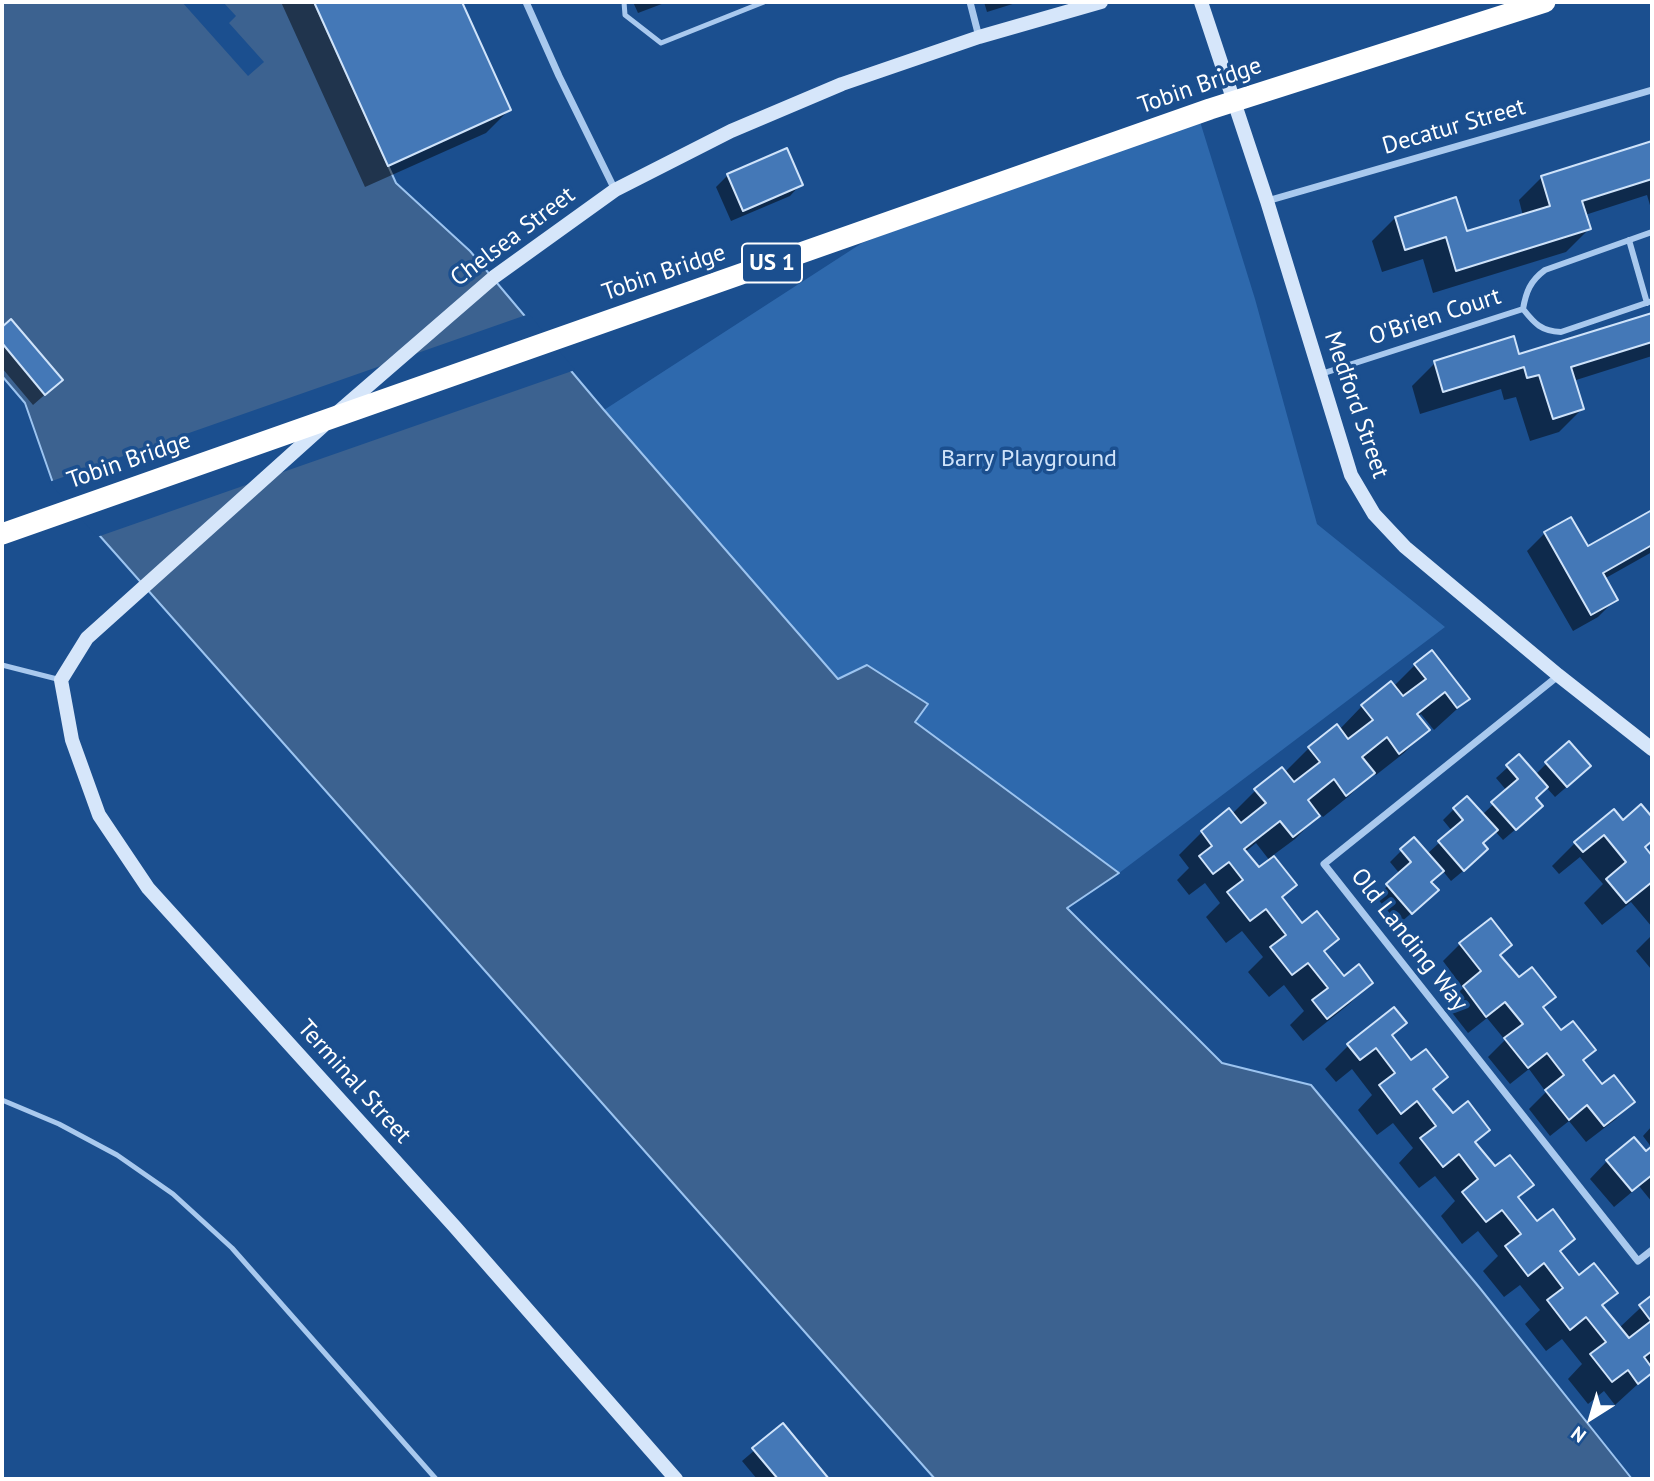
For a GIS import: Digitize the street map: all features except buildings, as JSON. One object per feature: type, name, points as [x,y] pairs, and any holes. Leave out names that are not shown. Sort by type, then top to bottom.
[{"type":"highway","name":"Tobin Bridge","points":[[2,534],[1187,117],[1542,2]]},
{"type":"main road","name":"Chelsea Street","points":[[61,680],[87,638],[403,354],[494,277],[615,190],[731,131],[842,83],[979,37],[1101,2]]},
{"type":"main road","name":"Medford Street","points":[[1201,2],[1267,201],[1351,475],[1374,514],[1405,547],[1558,675],[1652,749]]},
{"type":"main road","name":"Terminal Street","points":[[61,680],[72,740],[99,815],[148,888],[455,1227],[676,1479]]},
{"type":"street","points":[[526,2],[615,190]]},
{"type":"street","points":[[970,2],[979,37]]},
{"type":"street","name":"Decatur Street","points":[[1267,201],[1652,90]]},
{"type":"street","name":"O'Brien Court","points":[[1522,309],[1534,278],[1545,270],[1652,232]]},
{"type":"street","name":"O'Brien Court","points":[[1522,309],[1546,331],[1561,332],[1649,302],[1629,240]]},
{"type":"street","name":"O'Brien Court","points":[[1320,375],[1522,309]]},
{"type":"street","name":"Old Landing Way","points":[[1558,675],[1324,864],[1637,1262],[1652,1250]]},
{"type":"lane","points":[[624,2],[625,15],[661,43],[764,2]]},
{"type":"lane","points":[[2,665],[61,680]]},
{"type":"lane","points":[[2,1100],[59,1124],[117,1155],[173,1194],[232,1248],[436,1479]]},
{"type":"green space","name":"Barry Playground","points":[[1198,115],[1255,299],[1317,524],[1445,627],[1119,873],[915,722],[928,704],[838,679],[604,410],[862,243]]},
{"type":"shaded area","points":[[2,2],[314,2],[396,183],[470,251],[838,679],[867,665],[928,704],[915,722],[1119,873],[1067,908],[1222,1063],[1311,1085],[1479,1287],[1632,1479],[935,1479],[53,483],[25,403],[2,376]]},
{"type":"pier","points":[[182,2],[223,2],[236,16],[229,23],[264,62],[248,76]]},
{"type":"pier","points":[[529,314],[575,370],[97,537],[49,482]]}]
